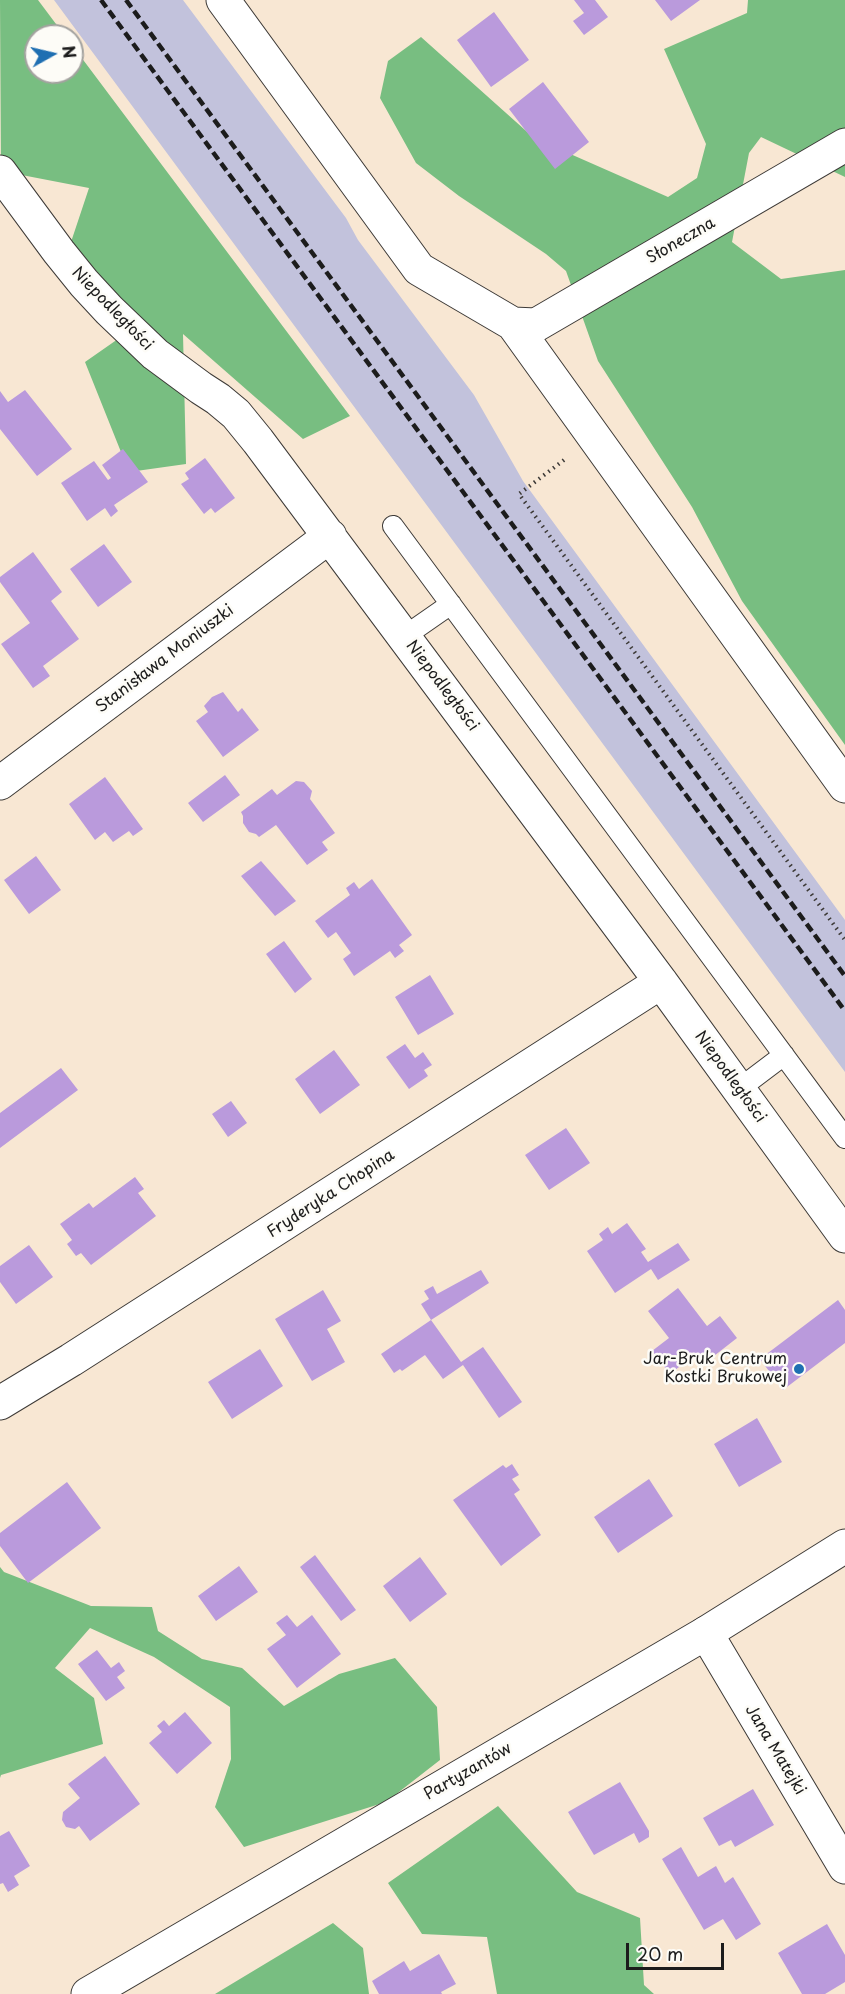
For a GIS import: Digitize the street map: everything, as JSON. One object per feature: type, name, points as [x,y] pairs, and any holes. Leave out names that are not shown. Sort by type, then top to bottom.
[{"type":"street","points":[[223,0],[419,269],[513,324],[845,786]]},
{"type":"street","name":"Słoneczna","points":[[513,324],[536,325],[845,145]]},
{"type":"street","name":"Niepodległości","points":[[0,172],[84,283],[132,334],[236,414],[258,441],[661,982],[845,1236]]},
{"type":"street","name":"Stanisława Moniuszki","points":[[0,783],[330,536]]},
{"type":"street","name":"Fryderyka Chopina","points":[[0,1403],[661,982]]},
{"type":"street","name":"Partyzantów","points":[[88,1994],[706,1633],[845,1546]]},
{"type":"street","name":"Jana Matejki","points":[[706,1633],[845,1867]]},
{"type":"lane","points":[[393,526],[845,1138]]},
{"type":"lane","points":[[405,636],[451,604]]},
{"type":"lane","points":[[739,1089],[784,1056]]},
{"type":"path","points":[[564,460],[519,494],[845,939]]},
{"type":"shaded area","points":[[54,0],[183,0],[346,218],[358,240],[474,395],[523,481],[845,920],[845,1072],[84,41],[84,24],[72,24]]},
{"type":"green space","points":[[0,0],[38,0],[56,24],[24,24],[24,84],[84,84],[84,61],[350,416],[303,439],[183,334],[186,464],[129,472],[85,362],[138,325],[69,248],[89,188],[1,171]]},
{"type":"green space","points":[[748,0],[845,0],[845,177],[761,137],[749,153],[732,242],[781,279],[845,270],[845,745],[742,601],[692,507],[598,361],[566,271],[546,254],[459,196],[416,163],[380,98],[388,61],[421,37],[534,138],[668,197],[697,178],[706,144],[664,49],[747,13]]},
{"type":"green space","points":[[0,1567],[4,1572],[91,1606],[152,1607],[158,1631],[202,1659],[242,1668],[284,1706],[339,1674],[395,1658],[437,1707],[440,1760],[386,1802],[244,1847],[215,1807],[231,1759],[230,1707],[154,1657],[90,1628],[55,1668],[94,1698],[103,1744],[1,1775],[0,1778]]},
{"type":"green space","points":[[498,1806],[577,1892],[640,1918],[644,1985],[654,1994],[497,1994],[487,1937],[422,1934],[388,1883]]},
{"type":"green space","points":[[333,1923],[363,1948],[369,1994],[215,1994]]},
{"type":"building","points":[[574,0],[595,0],[608,17],[584,35],[573,21],[584,13]]},
{"type":"building","points":[[655,0],[700,0],[671,21]]},
{"type":"building","points":[[494,12],[529,60],[491,87],[457,40]]},
{"type":"building","points":[[543,82],[589,142],[555,169],[509,109]]},
{"type":"building","points":[[25,390],[72,449],[37,476],[0,429],[0,391],[8,402]]},
{"type":"building","points":[[123,449],[148,482],[114,505],[118,511],[111,517],[105,508],[87,521],[61,483],[94,461],[108,480],[111,478],[102,465]]},
{"type":"building","points":[[205,458],[235,498],[215,513],[211,508],[204,514],[181,484],[189,479],[185,473]]},
{"type":"building","points":[[104,544],[132,582],[98,607],[70,569]]},
{"type":"building","points":[[33,552],[62,592],[51,601],[79,639],[43,666],[50,676],[33,688],[1,644],[30,623],[0,582],[0,577]]},
{"type":"building","points":[[223,692],[238,712],[242,708],[259,730],[223,757],[196,721],[208,712],[204,706],[212,697]]},
{"type":"building","points":[[225,775],[240,795],[203,822],[188,803]]},
{"type":"building","points":[[105,777],[143,829],[133,836],[129,831],[113,842],[105,832],[95,840],[69,804]]},
{"type":"building","points":[[296,781],[304,782],[312,791],[310,799],[335,833],[322,842],[328,850],[307,865],[276,825],[259,837],[249,832],[243,823],[241,812],[272,789],[277,795]]},
{"type":"building","points":[[36,856],[61,890],[29,914],[4,880]]},
{"type":"building","points":[[261,861],[296,901],[275,916],[241,876]]},
{"type":"building","points":[[372,879],[412,935],[399,945],[404,951],[395,958],[390,951],[354,976],[343,959],[351,953],[336,932],[328,938],[315,921],[350,895],[346,888],[354,882],[359,889]]},
{"type":"building","points":[[284,941],[312,979],[295,993],[266,954]]},
{"type":"building","points":[[430,975],[454,1014],[418,1035],[395,997]]},
{"type":"building","points":[[405,1044],[415,1058],[423,1052],[432,1065],[424,1070],[428,1076],[409,1089],[386,1057]]},
{"type":"building","points":[[334,1050],[360,1085],[320,1114],[295,1079]]},
{"type":"building","points":[[61,1068],[78,1090],[0,1148],[0,1113]]},
{"type":"building","points":[[231,1101],[247,1123],[228,1137],[212,1114]]},
{"type":"building","points":[[566,1128],[590,1163],[549,1190],[525,1155]]},
{"type":"building","points":[[135,1177],[144,1189],[138,1193],[156,1216],[91,1265],[81,1253],[76,1256],[67,1244],[72,1240],[60,1224],[89,1203],[93,1208]]},
{"type":"building","points":[[627,1223],[646,1249],[641,1252],[648,1262],[678,1243],[690,1260],[658,1280],[651,1269],[615,1293],[587,1251],[603,1240],[599,1234],[608,1227],[612,1234]]},
{"type":"building","points":[[29,1245],[53,1277],[16,1304],[0,1282],[0,1266]]},
{"type":"building","points":[[481,1270],[489,1283],[431,1320],[421,1304],[429,1299],[424,1291],[433,1286],[437,1294]]},
{"type":"building","points":[[678,1288],[707,1326],[720,1316],[737,1338],[705,1363],[697,1353],[670,1374],[652,1351],[669,1338],[648,1311]]},
{"type":"building","points":[[323,1290],[341,1321],[327,1329],[345,1362],[312,1381],[275,1319]]},
{"type":"building","points":[[838,1300],[845,1310],[845,1343],[783,1390],[760,1359]]},
{"type":"building","points":[[431,1320],[461,1362],[483,1347],[522,1402],[499,1418],[463,1365],[443,1379],[425,1355],[402,1371],[400,1369],[394,1373],[381,1354]]},
{"type":"building","points":[[260,1349],[283,1386],[232,1419],[208,1382]]},
{"type":"building","points":[[757,1418],[782,1462],[739,1487],[714,1444]]},
{"type":"building","points":[[512,1464],[519,1475],[512,1479],[520,1490],[514,1494],[541,1535],[501,1566],[453,1500],[503,1465],[506,1468]]},
{"type":"building","points":[[649,1479],[673,1516],[618,1553],[594,1517]]},
{"type":"building","points":[[67,1482],[101,1528],[28,1583],[0,1546],[0,1533]]},
{"type":"building","points":[[315,1555],[356,1610],[341,1621],[300,1567]]},
{"type":"building","points":[[420,1557],[447,1594],[410,1622],[383,1586]]},
{"type":"building","points":[[239,1566],[258,1592],[216,1621],[198,1596]]},
{"type":"building","points":[[287,1615],[297,1627],[312,1615],[341,1654],[297,1688],[267,1649],[286,1635],[276,1623]]},
{"type":"building","points":[[97,1650],[111,1668],[119,1662],[125,1671],[117,1677],[125,1688],[106,1701],[78,1664]]},
{"type":"building","points":[[185,1712],[212,1743],[177,1774],[149,1743],[162,1732],[157,1726],[164,1720],[169,1726]]},
{"type":"building","points":[[105,1756],[140,1804],[90,1841],[79,1826],[75,1829],[66,1827],[62,1820],[63,1812],[80,1798],[68,1784]]},
{"type":"building","points":[[620,1782],[649,1831],[649,1837],[639,1843],[634,1833],[594,1855],[568,1812]]},
{"type":"building","points":[[753,1789],[774,1825],[735,1847],[731,1840],[719,1846],[703,1818]]},
{"type":"building","points":[[9,1831],[30,1866],[14,1876],[19,1885],[8,1892],[3,1883],[0,1884],[0,1836]]},
{"type":"building","points":[[681,1847],[698,1877],[716,1866],[725,1883],[733,1877],[761,1924],[736,1940],[723,1919],[704,1930],[662,1859]]},
{"type":"building","points":[[827,1924],[845,1955],[845,1982],[825,1994],[802,1994],[778,1953]]},
{"type":"building","points":[[439,1954],[456,1984],[441,1992],[442,1994],[379,1994],[372,1981],[404,1961],[410,1971]]},
{"type":"railway","points":[[101,0],[845,1011]]},
{"type":"railway","points":[[126,0],[845,976]]},
{"type":"place","name":"Jar-Bruk Centrum Kostki Brukowej","points":[[799,1369]]}]
